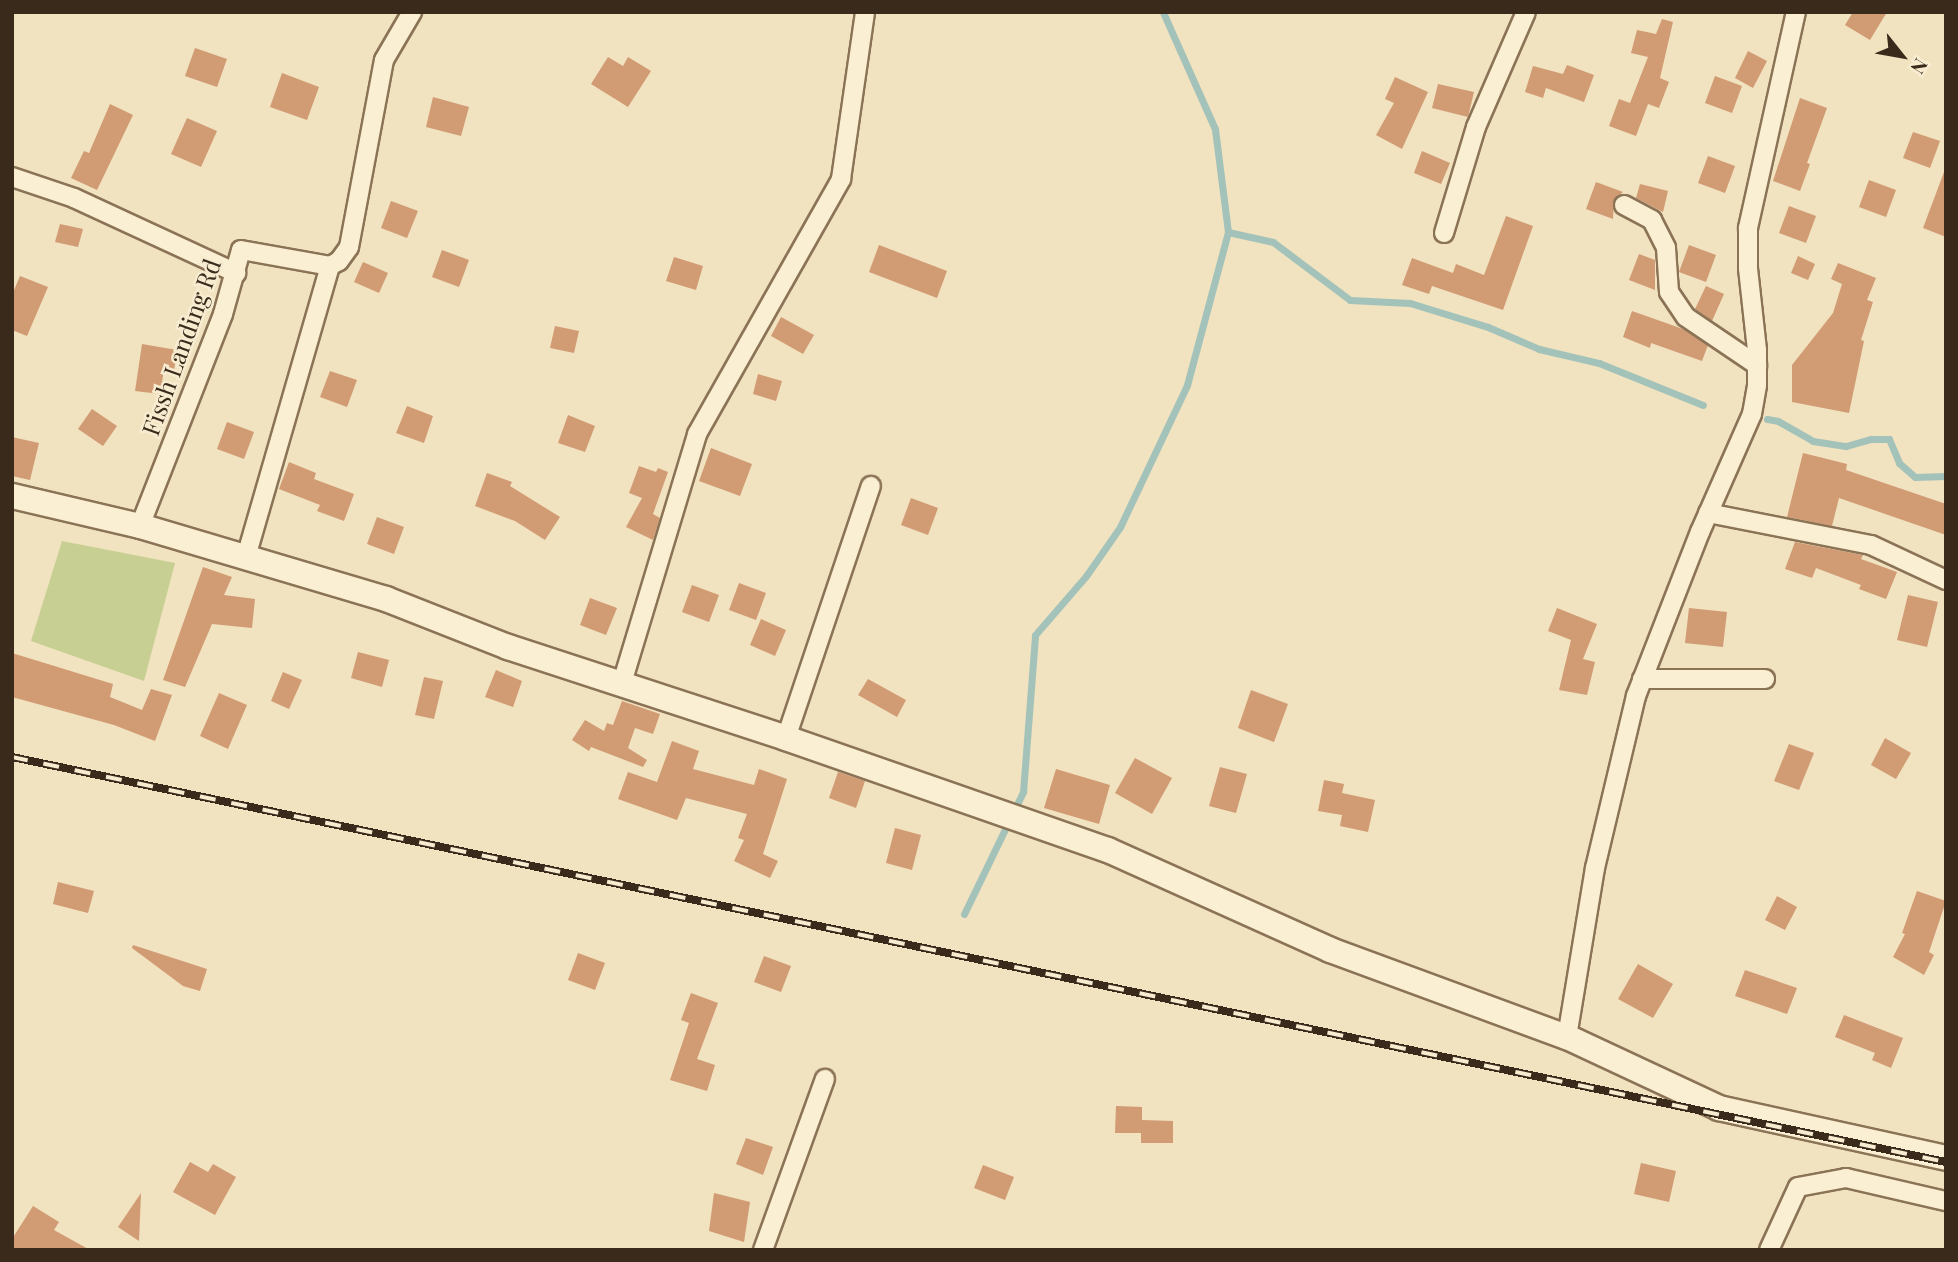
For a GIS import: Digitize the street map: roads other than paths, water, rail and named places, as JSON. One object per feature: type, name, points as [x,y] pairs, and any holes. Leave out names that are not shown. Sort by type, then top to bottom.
[{"type":"main road","points":[[12,496],[140,526],[386,599],[508,647],[786,738],[1108,850],[1331,950],[1567,1037],[1719,1108],[1946,1158]]},
{"type":"street","points":[[246,557],[330,266],[345,254],[351,240],[384,60],[412,12]]},
{"type":"street","points":[[622,683],[697,434],[841,179],[865,12]]},
{"type":"street","points":[[1444,233],[1476,127],[1526,12]]},
{"type":"street","points":[[1567,1037],[1595,868],[1642,679],[1708,513],[1743,440],[1752,414],[1757,365],[1748,268],[1748,228],[1796,12]]},
{"type":"street","points":[[12,177],[74,198],[144,233],[236,273]]},
{"type":"street","points":[[1624,205],[1653,220],[1666,248],[1669,292],[1686,317],[1757,365]]},
{"type":"street","name":"Fissh Landing Rd","points":[[140,526],[236,273],[242,250],[330,266]]},
{"type":"street","points":[[786,738],[871,486]]},
{"type":"street","points":[[1708,513],[1871,545],[1946,580]]},
{"type":"street","points":[[1642,679],[1765,679]]},
{"type":"street","points":[[763,1250],[825,1079]]},
{"type":"street","points":[[1769,1250],[1798,1187],[1846,1178],[1946,1200]]},
{"type":"waterway","points":[[964,914],[1023,792],[1035,635],[1086,576],[1120,527],[1187,385],[1228,232],[1215,129],[1163,12]]},
{"type":"waterway","points":[[1228,232],[1273,242],[1350,300],[1410,303],[1488,327],[1539,349],[1599,363],[1703,405]]},
{"type":"waterway","points":[[1767,419],[1778,421],[1813,441],[1846,446],[1871,439],[1889,439],[1899,463],[1915,477],[1946,476]]},
{"type":"railway","points":[[12,757],[1946,1162]]}]
